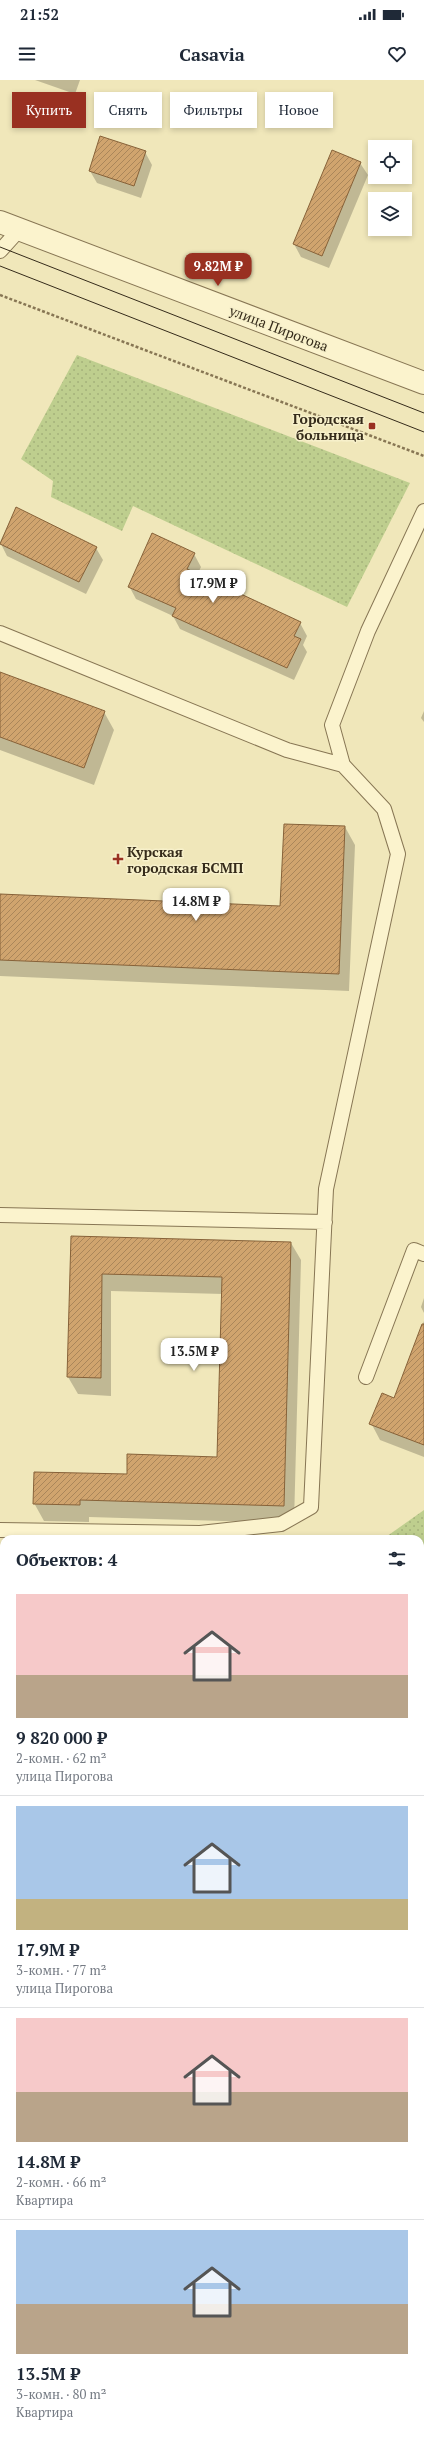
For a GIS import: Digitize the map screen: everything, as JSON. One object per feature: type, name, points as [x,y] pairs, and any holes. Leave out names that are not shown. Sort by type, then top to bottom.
[{"type":"street","name":"улица Пирогова","points":[[10,226],[424,383]]},
{"type":"lane","points":[[0,251],[10,226]]},
{"type":"lane","points":[[0,1530],[200,1533],[281,1524],[311,1507],[326,1189],[398,854],[384,810],[344,765],[332,725],[368,631],[424,511]]},
{"type":"lane","points":[[0,633],[287,750],[344,765]]},
{"type":"lane","points":[[0,1215],[325,1222]]},
{"type":"lane","points":[[366,1377],[414,1250],[424,1254]]},
{"type":"path","points":[[0,295],[424,456]]},
{"type":"green space","points":[[77,355],[410,483],[347,607],[133,506],[122,531],[51,497],[53,481],[21,459]]},
{"type":"green space","points":[[424,1510],[424,1535],[389,1535]]},
{"type":"building","points":[[100,136],[146,151],[134,186],[89,171]]},
{"type":"building","points":[[332,150],[361,162],[322,256],[293,244]]},
{"type":"building","points":[[16,507],[97,547],[79,582],[0,544]]},
{"type":"building","points":[[152,533],[195,553],[187,569],[301,622],[294,636],[301,639],[287,668],[172,616],[176,608],[128,587]]},
{"type":"building","points":[[0,672],[105,711],[84,768],[0,737]]},
{"type":"building","points":[[284,824],[345,826],[339,974],[0,960],[0,894],[280,906]]},
{"type":"building","points":[[71,1236],[291,1242],[284,1506],[80,1500],[80,1505],[33,1504],[34,1472],[127,1474],[127,1454],[217,1457],[222,1277],[102,1274],[101,1378],[67,1377]]},
{"type":"building","points":[[422,1324],[424,1324],[424,1445],[369,1424],[382,1393],[394,1398]]},
{"type":"tram line","points":[[0,247],[424,413]]},
{"type":"tram line","points":[[0,266],[424,432]]},
{"type":"place","name":"Городская больница","points":[[372,426]]},
{"type":"place","name":"Курская городская БСМП","points":[[118,859]]}]
